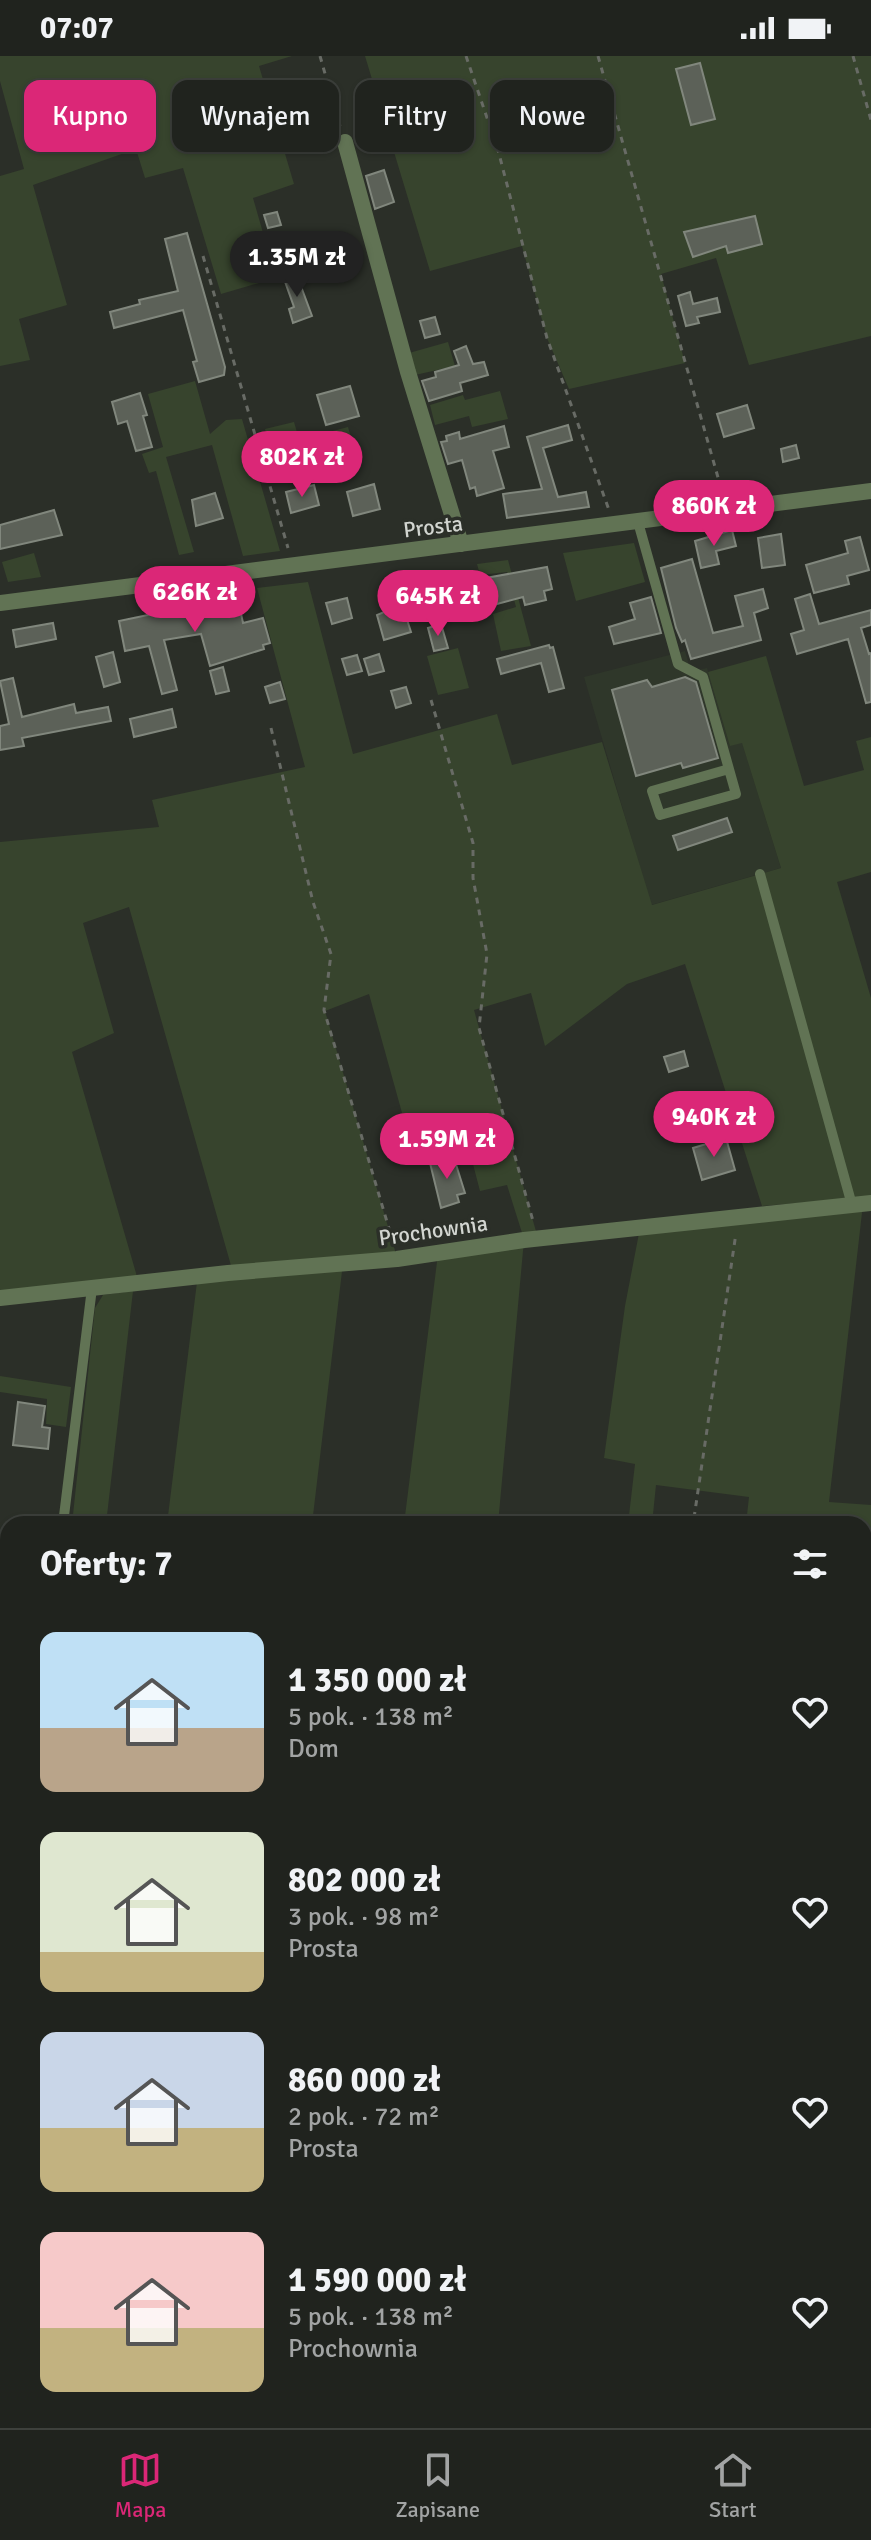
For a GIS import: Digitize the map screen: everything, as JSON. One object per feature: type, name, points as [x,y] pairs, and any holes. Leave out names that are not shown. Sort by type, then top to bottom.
[{"type":"street","points":[[345,142],[408,372],[461,544]]},
{"type":"street","name":"Prosta","points":[[0,603],[871,491]]},
{"type":"street","name":"Prochownia","points":[[0,1298],[240,1272],[397,1259],[537,1239],[871,1203]]},
{"type":"lane","points":[[638,522],[678,664],[703,677],[729,769],[736,794],[660,815],[652,791],[729,769]]},
{"type":"lane","points":[[760,874],[852,1205]]},
{"type":"lane","points":[[64,1516],[92,1288]]},
{"type":"path","points":[[320,56],[345,142]]},
{"type":"path","points":[[466,56],[498,150],[547,338],[592,458],[613,525]]},
{"type":"path","points":[[598,56],[727,510]]},
{"type":"path","points":[[853,56],[871,120]]},
{"type":"path","points":[[203,256],[293,566]]},
{"type":"path","points":[[431,700],[473,843],[473,878],[487,954],[479,1028],[537,1239]]},
{"type":"path","points":[[271,728],[313,902],[331,954],[324,1010],[397,1259]]},
{"type":"path","points":[[694,1516],[738,1217]]},
{"type":"shaded area","points":[[685,651],[691,672],[707,668],[730,745],[742,742],[781,868],[651,905],[584,677]]},
{"type":"green space","points":[[0,56],[292,56],[259,66],[263,80],[172,80],[172,152],[285,152],[294,184],[253,198],[276,278],[221,294],[183,168],[145,178],[137,152],[156,152],[156,80],[24,80],[24,152],[127,152],[33,185],[67,305],[19,319],[30,360],[0,366],[0,176],[24,169],[0,81]]},
{"type":"green space","points":[[365,56],[871,56],[871,336],[749,365],[716,258],[661,274],[685,363],[569,389],[547,338],[522,246],[430,271],[394,152],[474,152],[474,80],[372,80]]},
{"type":"green space","points":[[448,342],[455,366],[415,375],[409,353]]},
{"type":"green space","points":[[195,381],[210,434],[226,420],[242,419],[280,551],[243,556],[212,445],[166,457],[194,552],[179,555],[156,471],[149,473],[142,454],[163,447],[148,394]]},
{"type":"green space","points":[[500,391],[508,419],[472,427],[469,416],[435,425],[430,405],[463,395],[465,400]]},
{"type":"green space","points":[[294,422],[308,470],[278,478],[265,429]]},
{"type":"green space","points":[[348,427],[359,465],[340,470],[329,432]]},
{"type":"green space","points":[[634,543],[645,582],[576,601],[563,553]]},
{"type":"green space","points":[[34,553],[41,577],[8,582],[2,562]]},
{"type":"green space","points":[[508,560],[531,646],[501,651],[493,614],[516,607],[507,572],[480,575],[477,564]]},
{"type":"green space","points":[[308,582],[353,754],[497,714],[512,765],[602,742],[652,905],[781,868],[742,743],[730,746],[708,672],[766,656],[804,786],[864,770],[856,741],[871,737],[871,872],[837,882],[871,998],[871,1197],[762,1206],[685,964],[627,984],[545,1046],[531,993],[474,1010],[537,1235],[523,1236],[507,1185],[480,1191],[462,1122],[409,1138],[369,994],[325,1011],[396,1254],[232,1269],[129,907],[83,923],[114,1033],[72,1052],[138,1280],[0,1293],[0,842],[159,827],[152,800],[305,767],[257,588]]},
{"type":"green space","points":[[458,648],[469,688],[438,695],[427,656]]},
{"type":"green space","points":[[863,1204],[829,1502],[871,1505],[871,1516],[747,1516],[749,1497],[656,1485],[653,1516],[629,1516],[635,1464],[604,1458],[625,1306],[640,1228]]},
{"type":"green space","points":[[524,1240],[499,1516],[405,1516],[438,1254]]},
{"type":"green space","points":[[343,1263],[313,1516],[168,1516],[197,1282]]},
{"type":"green space","points":[[133,1291],[107,1516],[73,1516],[95,1308],[103,1295]]},
{"type":"green space","points":[[0,1376],[71,1387],[66,1427],[46,1424],[47,1399],[0,1392]]},
{"type":"building","points":[[700,63],[715,119],[691,125],[676,69]]},
{"type":"building","points":[[384,170],[394,202],[375,209],[366,176]]},
{"type":"building","points":[[277,212],[281,225],[268,228],[264,215]]},
{"type":"building","points":[[755,216],[762,244],[728,253],[726,246],[693,257],[684,232]]},
{"type":"building","points":[[187,233],[225,367],[224,375],[199,382],[193,362],[197,361],[183,310],[114,328],[110,312],[140,304],[139,300],[178,291],[165,239]]},
{"type":"building","points":[[296,273],[312,316],[293,323],[289,309],[294,307],[283,276]]},
{"type":"building","points":[[690,292],[693,304],[717,298],[720,312],[697,317],[699,323],[686,326],[678,296]]},
{"type":"building","points":[[435,317],[440,334],[425,338],[420,321]]},
{"type":"building","points":[[466,346],[473,364],[484,362],[488,375],[460,383],[462,391],[429,401],[422,381],[436,377],[435,372],[459,365],[454,351]]},
{"type":"building","points":[[350,386],[359,416],[326,425],[317,395]]},
{"type":"building","points":[[140,393],[152,447],[136,451],[127,421],[118,424],[112,402]]},
{"type":"building","points":[[747,405],[754,428],[724,437],[717,414]]},
{"type":"building","points":[[568,425],[572,440],[543,448],[558,497],[586,492],[589,507],[507,518],[503,494],[542,489],[527,437]]},
{"type":"building","points":[[504,426],[509,447],[493,451],[504,488],[477,496],[475,487],[470,489],[462,460],[448,464],[441,442],[447,441],[446,436],[459,432],[460,439]]},
{"type":"building","points":[[796,445],[799,458],[783,462],[781,449]]},
{"type":"building","points":[[374,484],[380,509],[353,516],[347,492]]},
{"type":"building","points":[[314,485],[319,505],[291,513],[286,492]]},
{"type":"building","points":[[215,493],[223,518],[196,526],[192,500]]},
{"type":"building","points":[[54,510],[62,535],[0,549],[0,525]]},
{"type":"building","points":[[732,530],[736,546],[716,551],[719,564],[701,568],[695,541]]},
{"type":"building","points":[[781,534],[785,565],[762,568],[758,538]]},
{"type":"building","points":[[860,537],[869,570],[847,576],[849,584],[814,593],[806,565],[848,553],[845,541]]},
{"type":"building","points":[[692,559],[713,633],[743,626],[735,596],[763,589],[768,608],[754,613],[761,640],[691,659],[685,640],[682,642],[676,628],[661,568]]},
{"type":"building","points":[[547,567],[552,589],[544,591],[546,600],[525,605],[523,597],[497,604],[496,599],[485,601],[480,579]]},
{"type":"building","points":[[448,575],[454,597],[445,600],[446,604],[431,608],[424,582]]},
{"type":"building","points":[[810,594],[819,624],[871,610],[871,625],[861,628],[871,653],[871,702],[866,703],[848,639],[797,654],[791,634],[804,630],[795,599]]},
{"type":"building","points":[[237,595],[243,623],[263,618],[270,643],[263,645],[264,649],[210,666],[201,634],[164,640],[177,690],[162,694],[149,646],[125,651],[119,621],[172,610],[171,604],[196,600],[197,604]]},
{"type":"building","points":[[651,597],[661,633],[614,644],[609,627],[635,619],[630,603]]},
{"type":"building","points":[[347,598],[352,618],[332,624],[326,603]]},
{"type":"building","points":[[402,604],[411,632],[384,640],[377,615]]},
{"type":"building","points":[[53,623],[56,639],[16,647],[13,630]]},
{"type":"building","points":[[441,624],[448,648],[434,651],[428,628]]},
{"type":"building","points":[[549,645],[553,647],[564,688],[549,692],[541,663],[501,674],[497,659]]},
{"type":"building","points":[[113,652],[120,682],[104,687],[96,657]]},
{"type":"building","points":[[379,654],[384,671],[369,675],[364,659]]},
{"type":"building","points":[[357,655],[362,671],[347,675],[342,659]]},
{"type":"building","points":[[223,667],[229,691],[216,694],[210,671]]},
{"type":"building","points":[[685,677],[696,682],[718,758],[683,768],[681,763],[636,776],[612,690],[647,680],[652,687]]},
{"type":"building","points":[[13,678],[22,717],[74,704],[76,713],[108,707],[111,721],[22,738],[24,746],[0,750],[0,726],[9,724],[0,681]]},
{"type":"building","points":[[280,682],[285,699],[270,703],[265,687]]},
{"type":"building","points":[[406,687],[411,703],[396,708],[391,691]]},
{"type":"building","points":[[172,709],[176,727],[134,737],[130,719]]},
{"type":"building","points":[[727,818],[732,832],[678,850],[673,836]]},
{"type":"building","points":[[684,1051],[688,1066],[669,1072],[664,1057]]},
{"type":"building","points":[[726,1138],[735,1170],[702,1180],[693,1148]]},
{"type":"building","points":[[453,1155],[465,1193],[457,1195],[459,1202],[441,1208],[430,1163]]},
{"type":"building","points":[[18,1402],[45,1406],[42,1427],[50,1428],[48,1449],[13,1445]]}]
